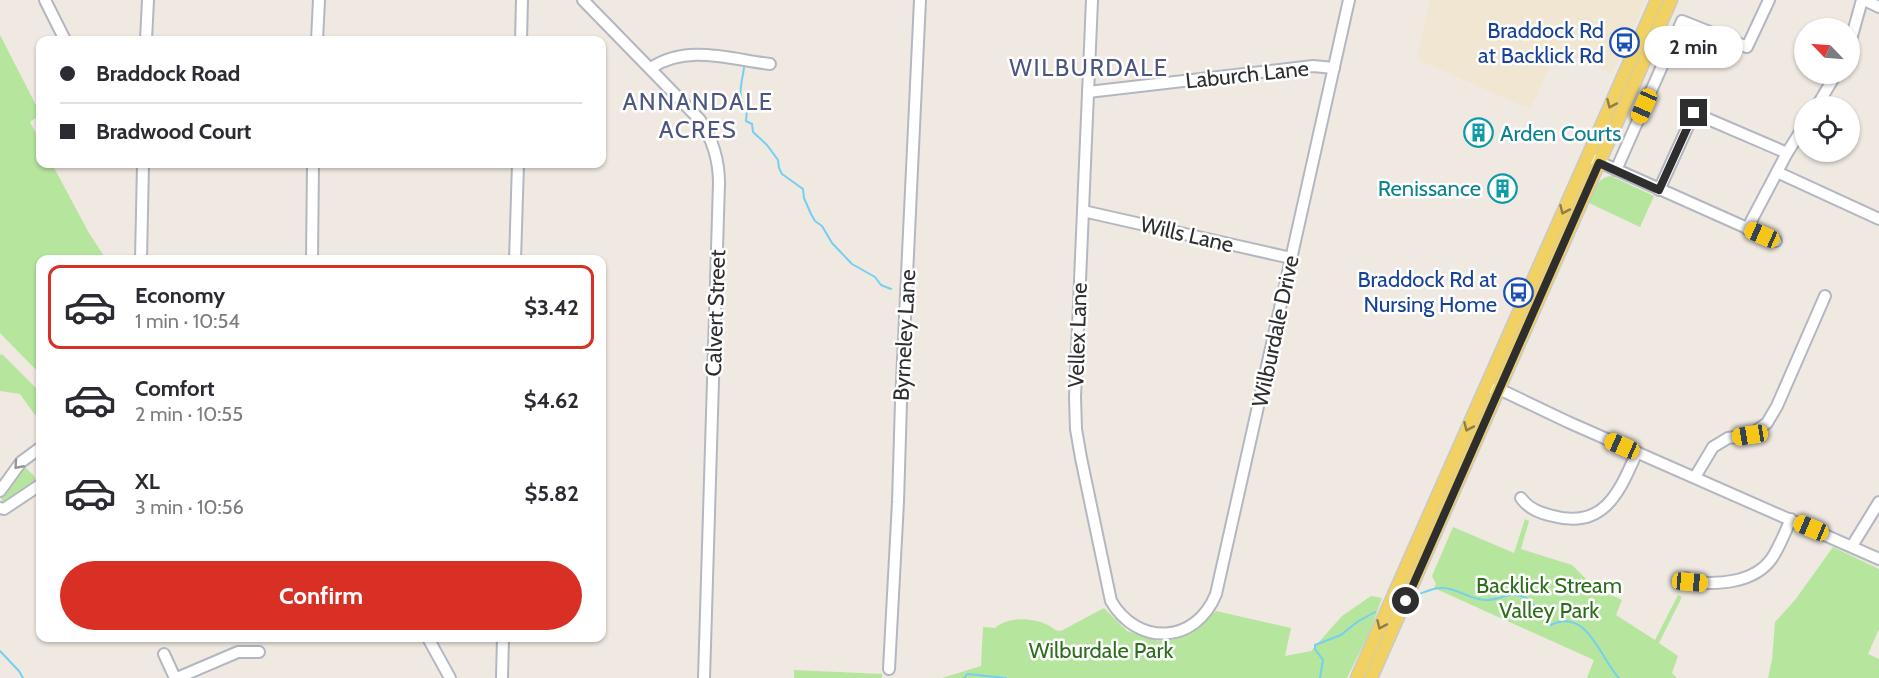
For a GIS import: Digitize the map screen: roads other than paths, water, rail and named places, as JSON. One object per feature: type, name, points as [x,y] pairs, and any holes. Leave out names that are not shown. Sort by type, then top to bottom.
[{"type":"main road","points":[[1371,678],[1499,389],[1594,160],[1656,0]]},
{"type":"main road","points":[[1357,678],[1485,389],[1671,0]]},
{"type":"street","points":[[45,0],[63,36]]},
{"type":"street","points":[[146,36],[148,0]]},
{"type":"street","points":[[317,36],[319,0]]},
{"type":"street","points":[[521,36],[522,0]]},
{"type":"street","name":"Calvert Street","points":[[583,0],[700,120],[714,144],[719,170],[704,678]]},
{"type":"street","name":"Byrneley Lane","points":[[889,669],[920,0]]},
{"type":"street","name":"Vellex Lane","points":[[1092,0],[1075,397],[1076,429],[1108,594],[1116,610],[1130,624],[1149,632],[1164,634]]},
{"type":"street","name":"Wilburdale Drive","points":[[1164,634],[1183,630],[1200,619],[1207,612],[1216,594],[1349,0]]},
{"type":"street","points":[[1616,171],[1682,21],[1747,47],[1769,0]]},
{"type":"street","points":[[1858,18],[1863,0],[1879,7]]},
{"type":"street","points":[[651,68],[671,57],[694,54],[770,64]]},
{"type":"street","name":"Laburch Lane","points":[[1088,92],[1313,66],[1334,68]]},
{"type":"street","points":[[1659,190],[1694,113],[1786,153]]},
{"type":"street","points":[[1747,229],[1794,141]]},
{"type":"street","points":[[1594,160],[1776,242]]},
{"type":"street","points":[[141,255],[143,168]]},
{"type":"street","points":[[312,255],[314,168]]},
{"type":"street","points":[[514,255],[518,168]]},
{"type":"street","points":[[1777,172],[1879,219]]},
{"type":"street","name":"Wills Lane","points":[[1083,211],[1291,258]]},
{"type":"street","points":[[1695,477],[1713,447],[1728,438],[1750,435],[1767,423],[1777,406],[1825,296]]},
{"type":"street","points":[[1485,389],[1499,389],[1568,422],[1879,559]]},
{"type":"street","points":[[0,491],[21,462],[36,451]]},
{"type":"street","points":[[1521,498],[1534,510],[1559,518],[1589,516],[1606,506],[1619,491],[1637,452]]},
{"type":"street","points":[[0,508],[4,509],[36,487]]},
{"type":"street","points":[[1852,546],[1879,502]]},
{"type":"street","points":[[1686,578],[1690,582],[1711,583],[1743,579],[1761,570],[1774,556],[1791,519]]},
{"type":"street","points":[[430,642],[450,678]]},
{"type":"street","points":[[502,678],[503,642]]},
{"type":"street","points":[[164,654],[176,678],[238,652],[259,652]]},
{"type":"waterway","points":[[744,68],[741,95],[747,110],[746,121],[752,124],[753,132],[778,160],[782,174],[803,189],[811,214],[822,226],[832,243],[852,264],[875,277],[881,285],[891,289]]},
{"type":"waterway","points":[[1419,594],[1432,589],[1447,588],[1479,599],[1491,600],[1510,595],[1526,598],[1551,625],[1563,621],[1574,623],[1583,629],[1619,678]]},
{"type":"waterway","points":[[1320,678],[1323,660],[1315,649],[1315,645],[1341,635],[1357,622],[1375,612]]},
{"type":"waterway","points":[[0,651],[23,678]]},
{"type":"waterway","points":[[964,678],[967,674],[1006,678]]},
{"type":"place","name":"Braddock Rd at Backlick Rd","points":[[1625,43]]},
{"type":"place","name":"Arden Courts","points":[[1479,133]]},
{"type":"place","name":"Renissance","points":[[1502,188]]},
{"type":"place","name":"Braddock Rd at Nursing Home","points":[[1518,292]]},
{"type":"district","name":"WILBURDALE","points":[[1089,68]]},
{"type":"district","name":"ANNANDALE ACRES","points":[[698,116]]},
{"type":"park label","name":"Backlick Stream Valley Park","points":[[1549,598]]},
{"type":"park label","name":"Wilburdale Park","points":[[1101,650]]}]
